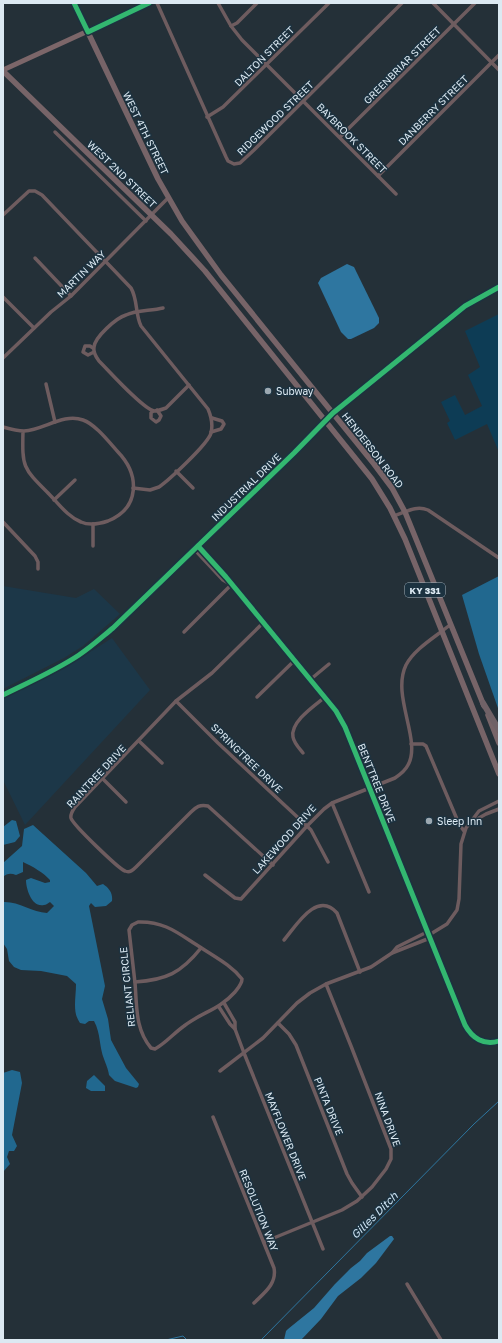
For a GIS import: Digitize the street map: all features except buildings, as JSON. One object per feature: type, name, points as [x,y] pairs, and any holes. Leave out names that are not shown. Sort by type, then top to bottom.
[{"type":"highway","points":[[483,704],[499,730]]},
{"type":"main road","name":"WEST 4TH STREET","points":[[74,3],[168,198],[185,227],[212,264]]},
{"type":"main road","name":"WEST 2ND STREET","points":[[3,71],[188,251],[224,294]]},
{"type":"main road","name":"HENDERSON ROAD","points":[[212,264],[386,479],[405,512],[452,624],[499,743]]},
{"type":"main road","name":"HENDERSON ROAD","points":[[224,294],[371,477],[385,498],[394,516],[442,632],[499,774]]},
{"type":"street","points":[[3,71],[149,3]]},
{"type":"street","name":"RIDGEWOOD STREET","points":[[157,3],[226,158],[231,163],[237,164],[254,150],[402,3]]},
{"type":"street","name":"BAYBROOK STREET","points":[[218,3],[231,26],[242,40],[396,194]]},
{"type":"street","points":[[231,26],[237,23],[258,3]]},
{"type":"street","name":"DALTON STREET","points":[[207,117],[223,107],[328,3]]},
{"type":"street","points":[[432,3],[499,70]]},
{"type":"street","name":"GREENBRIAR STREET","points":[[340,137],[475,3]]},
{"type":"street","name":"DANBERRY STREET","points":[[378,176],[499,54]]},
{"type":"street","name":"WEST 2ND STREET","points":[[55,132],[146,221]]},
{"type":"street","points":[[66,143],[72,138]]},
{"type":"street","points":[[3,216],[29,191],[35,191],[42,195],[131,288],[136,300],[139,322],[144,331],[208,409],[212,418],[211,432],[204,444],[163,484],[150,490],[134,488]]},
{"type":"street","name":"MARTIN WAY","points":[[3,358],[34,328],[71,296],[168,198]]},
{"type":"street","points":[[35,258],[71,296]]},
{"type":"street","name":"INDUSTRIAL DRIVE","points":[[3,695],[57,668],[80,654],[112,628],[294,453],[333,413],[465,306],[499,287]]},
{"type":"street","points":[[3,297],[34,328]]},
{"type":"street","points":[[163,308],[154,311],[125,315],[116,320],[98,337],[94,350],[96,358],[143,404],[155,410],[166,408],[189,385]]},
{"type":"street","points":[[46,384],[55,422]]},
{"type":"street","points":[[3,427],[23,431],[66,419],[76,418],[86,421],[94,427],[124,458],[132,473],[134,488],[130,502],[123,512],[110,520],[93,524],[77,520],[68,514],[30,475],[24,465],[22,454],[23,431]]},
{"type":"street","points":[[211,432],[221,429],[224,424],[222,421],[212,418]]},
{"type":"street","points":[[176,471],[193,488]]},
{"type":"street","points":[[54,500],[75,480]]},
{"type":"street","points":[[394,516],[416,508],[423,508],[499,558]]},
{"type":"street","points":[[93,524],[94,546]]},
{"type":"street","points":[[4,525],[35,556],[38,562],[38,568]]},
{"type":"street","name":"BENTTREE DRIVE","points":[[196,547],[226,577],[231,585],[264,622],[336,711],[345,727],[467,1029],[473,1036],[480,1040],[491,1043],[499,1041]]},
{"type":"street","points":[[184,632],[231,585]]},
{"type":"street","name":"RAINTREE DRIVE","points":[[264,622],[212,673],[176,701],[73,810],[71,817],[80,830],[124,871],[130,872],[136,868],[191,812],[201,805],[208,806],[273,865]]},
{"type":"street","name":"LAKEWOOD DRIVE","points":[[205,875],[230,894],[241,899],[324,809],[332,803],[396,778],[403,772],[411,759],[411,744],[402,693],[402,676],[406,665],[412,656],[452,624]]},
{"type":"street","points":[[257,697],[295,660]]},
{"type":"street","points":[[311,679],[329,664]]},
{"type":"street","points":[[303,753],[294,741],[293,729],[300,719],[324,697]]},
{"type":"street","name":"SPRINGTREE DRIVE","points":[[176,701],[218,743],[311,830],[328,862]]},
{"type":"street","points":[[139,741],[162,763]]},
{"type":"street","points":[[411,744],[423,744],[426,746],[458,824],[464,831]]},
{"type":"street","points":[[103,779],[126,802]]},
{"type":"street","points":[[392,953],[429,935],[447,924],[457,910],[459,898],[461,844],[464,831],[475,814],[499,801]]},
{"type":"street","points":[[332,803],[369,892]]},
{"type":"street","points":[[469,824],[486,814],[499,809]]},
{"type":"street","points":[[284,940],[310,910],[318,906],[330,908],[337,914],[360,972]]},
{"type":"street","name":"RELIANT CIRCLE","points":[[149,922],[166,926],[182,934],[217,958],[242,979],[242,983],[238,988],[219,1007],[186,1024],[160,1046],[153,1049],[146,1043],[139,1027],[136,1012],[135,982],[129,930],[134,923],[149,922]]},
{"type":"street","points":[[220,1071],[264,1038],[310,992],[326,984],[378,964],[397,947],[429,935]]},
{"type":"street","points":[[135,982],[157,980],[175,972],[190,962],[201,948]]},
{"type":"street","name":"NINA DRIVE","points":[[264,1242],[342,1210],[362,1197],[373,1186],[389,1164],[392,1155],[326,984]]},
{"type":"street","name":"MAYFLOWER DRIVE","points":[[224,1003],[235,1022],[235,1029],[244,1053],[323,1249]]},
{"type":"street","name":"MAYFLOWER DRIVE","points":[[219,1007],[235,1029]]},
{"type":"street","name":"PINTA DRIVE","points":[[278,1023],[289,1034],[296,1045],[347,1174],[352,1184],[362,1197]]},
{"type":"street","name":"RESOLUTION WAY","points":[[213,1117],[274,1268],[275,1276],[270,1287],[254,1303]]},
{"type":"street","points":[[407,1284],[412,1289],[441,1340]]},
{"type":"shaded area","points":[[347,264],[354,267],[379,318],[379,323],[374,328],[351,339],[348,339],[341,332],[318,283],[321,278]]},
{"type":"shaded area","points":[[499,314],[499,452],[487,424],[455,440],[447,423],[450,421],[441,402],[455,395],[465,415],[482,406],[468,375],[480,367],[465,331]]},
{"type":"shaded area","points":[[499,576],[499,711],[479,654],[462,595]]},
{"type":"shaded area","points":[[3,586],[76,598],[94,589],[120,614],[83,646],[64,658],[3,689]]},
{"type":"shaded area","points":[[112,638],[150,690],[25,825],[3,780],[3,699],[65,668]]},
{"type":"shaded area","points":[[12,820],[16,821],[20,836],[15,842],[3,845],[3,827]]},
{"type":"shaded area","points":[[33,825],[86,873],[97,886],[103,884],[111,893],[112,901],[106,906],[95,907],[91,903],[89,906],[105,986],[102,999],[108,1019],[111,1040],[126,1068],[139,1084],[136,1088],[115,1081],[109,1075],[94,1021],[89,1021],[85,1024],[80,1023],[76,1014],[76,984],[67,976],[41,971],[21,970],[14,967],[9,961],[7,949],[3,943],[3,902],[14,903],[36,911],[47,913],[54,906],[50,902],[45,905],[36,904],[30,897],[26,880],[31,878],[45,883],[50,882],[47,877],[34,868],[23,862],[23,872],[16,875],[8,874],[3,877],[3,863],[22,846],[24,829]]},
{"type":"shaded area","points":[[12,1070],[20,1072],[22,1083],[12,1135],[17,1146],[14,1151],[9,1151],[7,1157],[10,1164],[3,1172],[3,1073]]},
{"type":"shaded area","points":[[94,1075],[105,1086],[105,1091],[91,1091],[86,1088],[87,1081]]},
{"type":"shaded area","points":[[390,1236],[394,1239],[376,1263],[361,1278],[338,1296],[321,1319],[301,1340],[284,1340],[288,1329],[314,1308],[335,1284],[367,1253]]},
{"type":"waterway","name":"Gilles Ditch","points":[[261,1340],[474,1124],[499,1101]]},
{"type":"waterway","name":"Gilles Ditch","points":[[166,1340],[183,1336],[187,1340]]},
{"type":"cycle path","points":[[74,3],[88,32],[149,3]]},
{"type":"cycle path","points":[[3,695],[61,666],[96,642],[113,628],[294,453],[333,413],[465,306],[499,287]]},
{"type":"cycle path","points":[[198,546],[226,577],[336,711],[345,727],[465,1025],[471,1034],[483,1042],[499,1041]]},
{"type":"place","name":"Subway","points":[[268,391]]},
{"type":"place","name":"Sleep Inn","points":[[429,821]]}]
